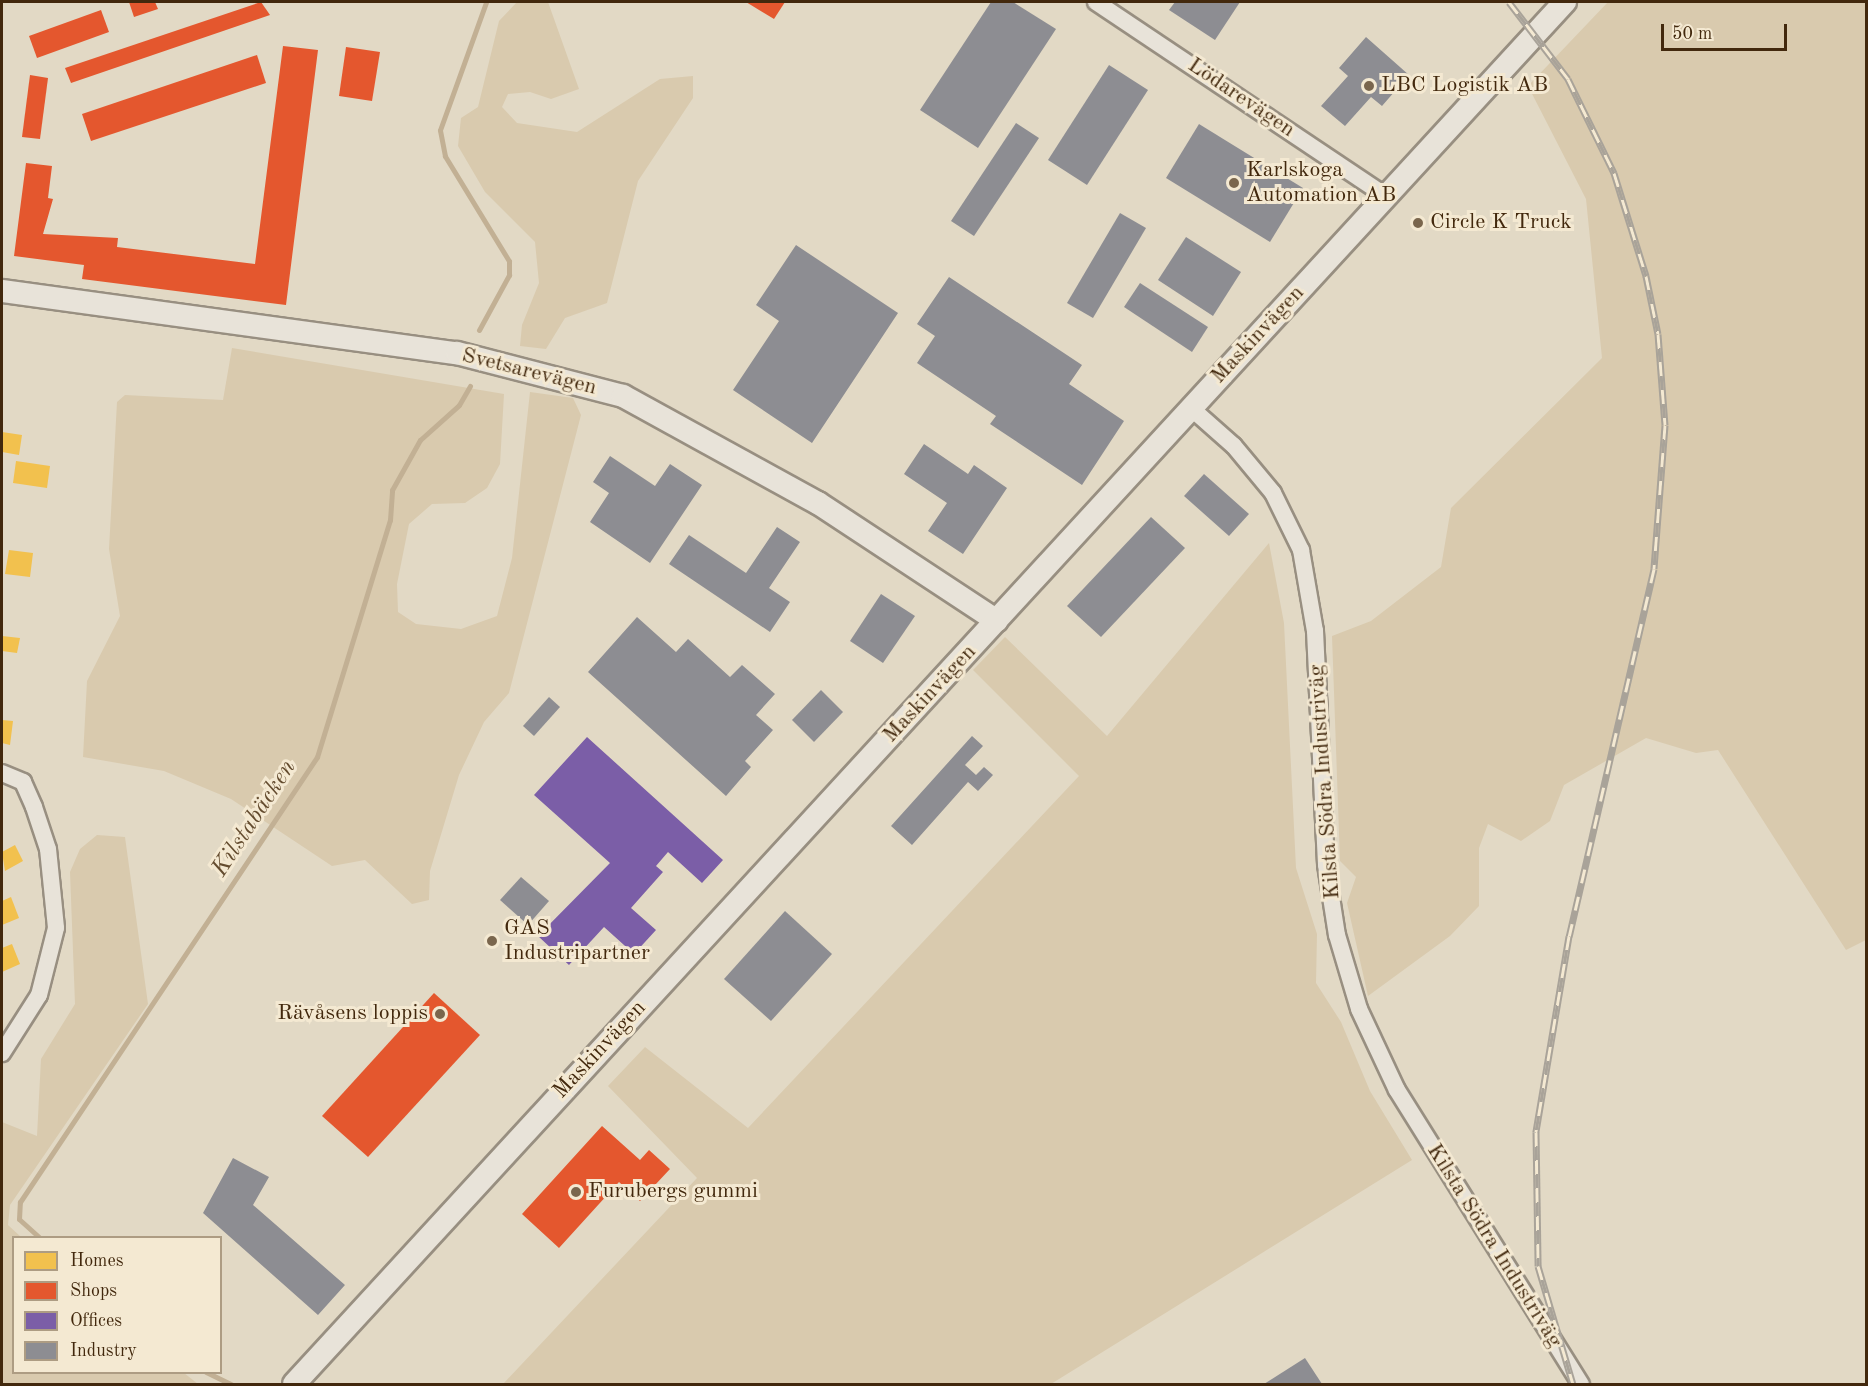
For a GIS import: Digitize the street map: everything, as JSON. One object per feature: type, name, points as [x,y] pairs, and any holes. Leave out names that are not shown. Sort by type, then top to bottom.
[{"type":"street","name":"Lödarevägen","points":[[1096,2],[1386,196]]},
{"type":"street","name":"Maskinvägen","points":[[294,1384],[1565,2]]},
{"type":"street","name":"Svetsarevägen","points":[[2,291],[457,353],[532,368],[622,396],[818,503],[997,621]]},
{"type":"street","name":"Kilsta Södra Industriväg","points":[[1191,408],[1234,446],[1273,493],[1301,550],[1315,631],[1326,865],[1337,934],[1359,1009],[1402,1099],[1581,1384]]},
{"type":"street","points":[[2,773],[23,782],[34,807],[48,849],[56,928],[39,995],[2,1053]]},
{"type":"shaded area","points":[[517,2],[548,2],[579,89],[551,99],[530,92],[508,94],[502,107],[517,123],[577,132],[660,79],[693,76],[693,98],[638,181],[607,303],[565,318],[546,349],[520,346],[522,325],[539,283],[535,242],[485,192],[458,146],[461,118],[478,107],[499,21]]},
{"type":"shaded area","points":[[1608,2],[1866,2],[1866,940],[1846,950],[1718,750],[1696,753],[1646,738],[1564,785],[1550,821],[1521,841],[1488,824],[1479,848],[1479,906],[1450,936],[1368,996],[1347,903],[1356,877],[1340,861],[1332,636],[1371,621],[1441,567],[1451,508],[1602,358],[1586,199],[1528,86]]},
{"type":"shaded area","points":[[232,348],[504,394],[500,464],[487,488],[465,503],[432,504],[409,524],[397,584],[398,612],[416,624],[461,629],[497,616],[512,558],[530,392],[573,398],[581,415],[509,693],[484,722],[459,775],[430,871],[429,900],[412,904],[365,860],[332,866],[231,799],[164,771],[83,757],[87,681],[120,616],[109,549],[117,402],[125,395],[223,400]]},
{"type":"shaded area","points":[[1269,543],[1284,623],[1296,868],[1317,934],[1316,983],[1341,1022],[1370,1091],[1412,1160],[1051,1384],[503,1384],[697,1178],[608,1086],[645,1047],[748,1128],[1079,776],[973,670],[1005,637],[1107,736]]},
{"type":"shaded area","points":[[97,835],[125,837],[148,1004],[10,1205],[8,1225],[20,1236],[12,1236],[12,1374],[185,1374],[198,1384],[2,1384],[2,1122],[37,1136],[41,1059],[75,1004],[70,872],[80,849]]},
{"type":"building: Homes","points":[[2,432],[22,435],[19,455],[2,452]]},
{"type":"building: Homes","points":[[16,461],[50,466],[47,488],[13,483]]},
{"type":"building: Homes","points":[[9,550],[33,553],[30,577],[5,574]]},
{"type":"building: Homes","points":[[2,636],[20,638],[17,653],[2,651]]},
{"type":"building: Homes","points":[[2,720],[13,721],[10,745],[2,743]]},
{"type":"building: Homes","points":[[15,845],[23,861],[5,871],[2,852]]},
{"type":"building: Homes","points":[[11,897],[19,918],[2,925],[2,901]]},
{"type":"building: Homes","points":[[12,944],[20,964],[2,972],[2,948]]},
{"type":"building: Shops","points":[[129,2],[155,2],[158,9],[134,17]]},
{"type":"building: Shops","points":[[261,2],[270,15],[71,83],[65,68]]},
{"type":"building: Shops","points":[[746,2],[785,2],[774,19]]},
{"type":"building: Shops","points":[[101,10],[109,32],[37,58],[29,36]]},
{"type":"building: Shops","points":[[283,46],[318,50],[286,305],[82,279],[84,265],[14,256],[26,163],[52,166],[48,198],[53,199],[43,234],[118,238],[117,247],[255,264]]},
{"type":"building: Shops","points":[[346,47],[380,52],[372,101],[339,96]]},
{"type":"building: Shops","points":[[257,55],[266,83],[91,141],[82,114]]},
{"type":"building: Shops","points":[[30,75],[48,78],[40,139],[22,137]]},
{"type":"building: Shops","points":[[434,993],[480,1035],[368,1157],[322,1116]]},
{"type":"building: Shops","name":"Furubergs gummi","points":[[602,1126],[640,1160],[649,1150],[670,1169],[640,1201],[619,1182],[559,1248],[522,1214]]},
{"type":"building: Offices","points":[[587,737],[723,860],[702,883],[668,852],[656,866],[663,872],[631,908],[656,930],[634,954],[604,927],[569,965],[538,936],[610,863],[534,795]]},
{"type":"building: Industry","points":[[991,2],[1013,2],[1056,29],[978,148],[920,110]]},
{"type":"building: Industry","points":[[1175,2],[1240,2],[1215,40],[1169,10]]},
{"type":"building: Industry","name":"LBC Logistik AB","points":[[1366,37],[1409,75],[1382,106],[1371,97],[1345,126],[1321,106],[1348,76],[1339,68]]},
{"type":"building: Industry","points":[[1109,65],[1148,90],[1087,185],[1048,160]]},
{"type":"building: Industry","points":[[1016,123],[1039,138],[974,236],[951,221]]},
{"type":"building: Industry","name":"Karlskoga Automation AB","points":[[1199,124],[1303,188],[1270,242],[1166,178]]},
{"type":"building: Industry","points":[[1120,213],[1146,228],[1093,318],[1067,303]]},
{"type":"building: Industry","points":[[1186,237],[1241,272],[1213,316],[1158,280]]},
{"type":"building: Industry","points":[[796,245],[898,313],[812,443],[733,390],[779,321],[756,305]]},
{"type":"building: Industry","points":[[949,277],[1082,365],[1069,384],[1124,421],[1082,485],[990,424],[996,416],[917,363],[935,336],[917,324]]},
{"type":"building: Industry","points":[[1140,283],[1208,327],[1192,352],[1124,307]]},
{"type":"building: Industry","points":[[924,444],[968,474],[974,465],[1007,488],[963,554],[928,531],[947,503],[904,474]]},
{"type":"building: Industry","points":[[610,456],[655,486],[670,464],[702,485],[650,563],[590,522],[609,493],[593,482]]},
{"type":"building: Industry","points":[[1204,474],[1249,514],[1229,536],[1184,496]]},
{"type":"building: Industry","points":[[1151,517],[1185,548],[1101,637],[1067,606]]},
{"type":"building: Industry","points":[[777,527],[800,542],[769,588],[790,602],[770,632],[669,564],[689,535],[746,573]]},
{"type":"building: Industry","points":[[881,594],[915,616],[883,663],[850,641]]},
{"type":"building: Industry","points":[[637,617],[676,652],[688,639],[730,677],[742,665],[775,694],[756,715],[773,730],[745,761],[751,767],[726,796],[588,672]]},
{"type":"building: Industry","points":[[821,690],[843,712],[814,742],[792,720]]},
{"type":"building: Industry","points":[[549,697],[560,707],[534,736],[523,726]]},
{"type":"building: Industry","points":[[972,736],[983,746],[965,765],[976,775],[984,767],[993,775],[978,791],[968,782],[912,845],[891,826]]},
{"type":"building: Industry","points":[[521,877],[549,901],[528,925],[500,900]]},
{"type":"building: Industry","points":[[785,911],[832,954],[771,1021],[724,979]]},
{"type":"building: Industry","points":[[233,1158],[269,1177],[253,1205],[345,1285],[318,1315],[203,1213]]},
{"type":"building: Industry","points":[[1305,1358],[1322,1384],[1264,1384]]},
{"type":"waterway","name":"Kilstabäcken","points":[[479,330],[509,275],[509,261],[445,156],[440,130],[486,2]]},
{"type":"waterway","name":"Kilstabäcken","points":[[38,1236],[19,1219],[20,1202],[317,757],[390,520],[392,490],[420,440],[459,405],[470,386]]},
{"type":"waterway","name":"Kilstabäcken","points":[[210,1374],[231,1384]]},
{"type":"railway","points":[[1509,2],[1568,79],[1614,173],[1646,276],[1658,334],[1665,425],[1654,569],[1569,936],[1536,1132],[1538,1266],[1573,1384]]},
{"type":"place","name":"LBC Logistik AB","points":[[1369,86]]},
{"type":"place","name":"Karlskoga Automation AB","points":[[1234,183]]},
{"type":"place","name":"Circle K Truck","points":[[1418,223]]},
{"type":"place","name":"GAS Industripartner","points":[[492,941]]},
{"type":"place","name":"Rävåsens loppis","points":[[440,1014]]},
{"type":"place","name":"Furubergs gummi","points":[[576,1192]]}]
